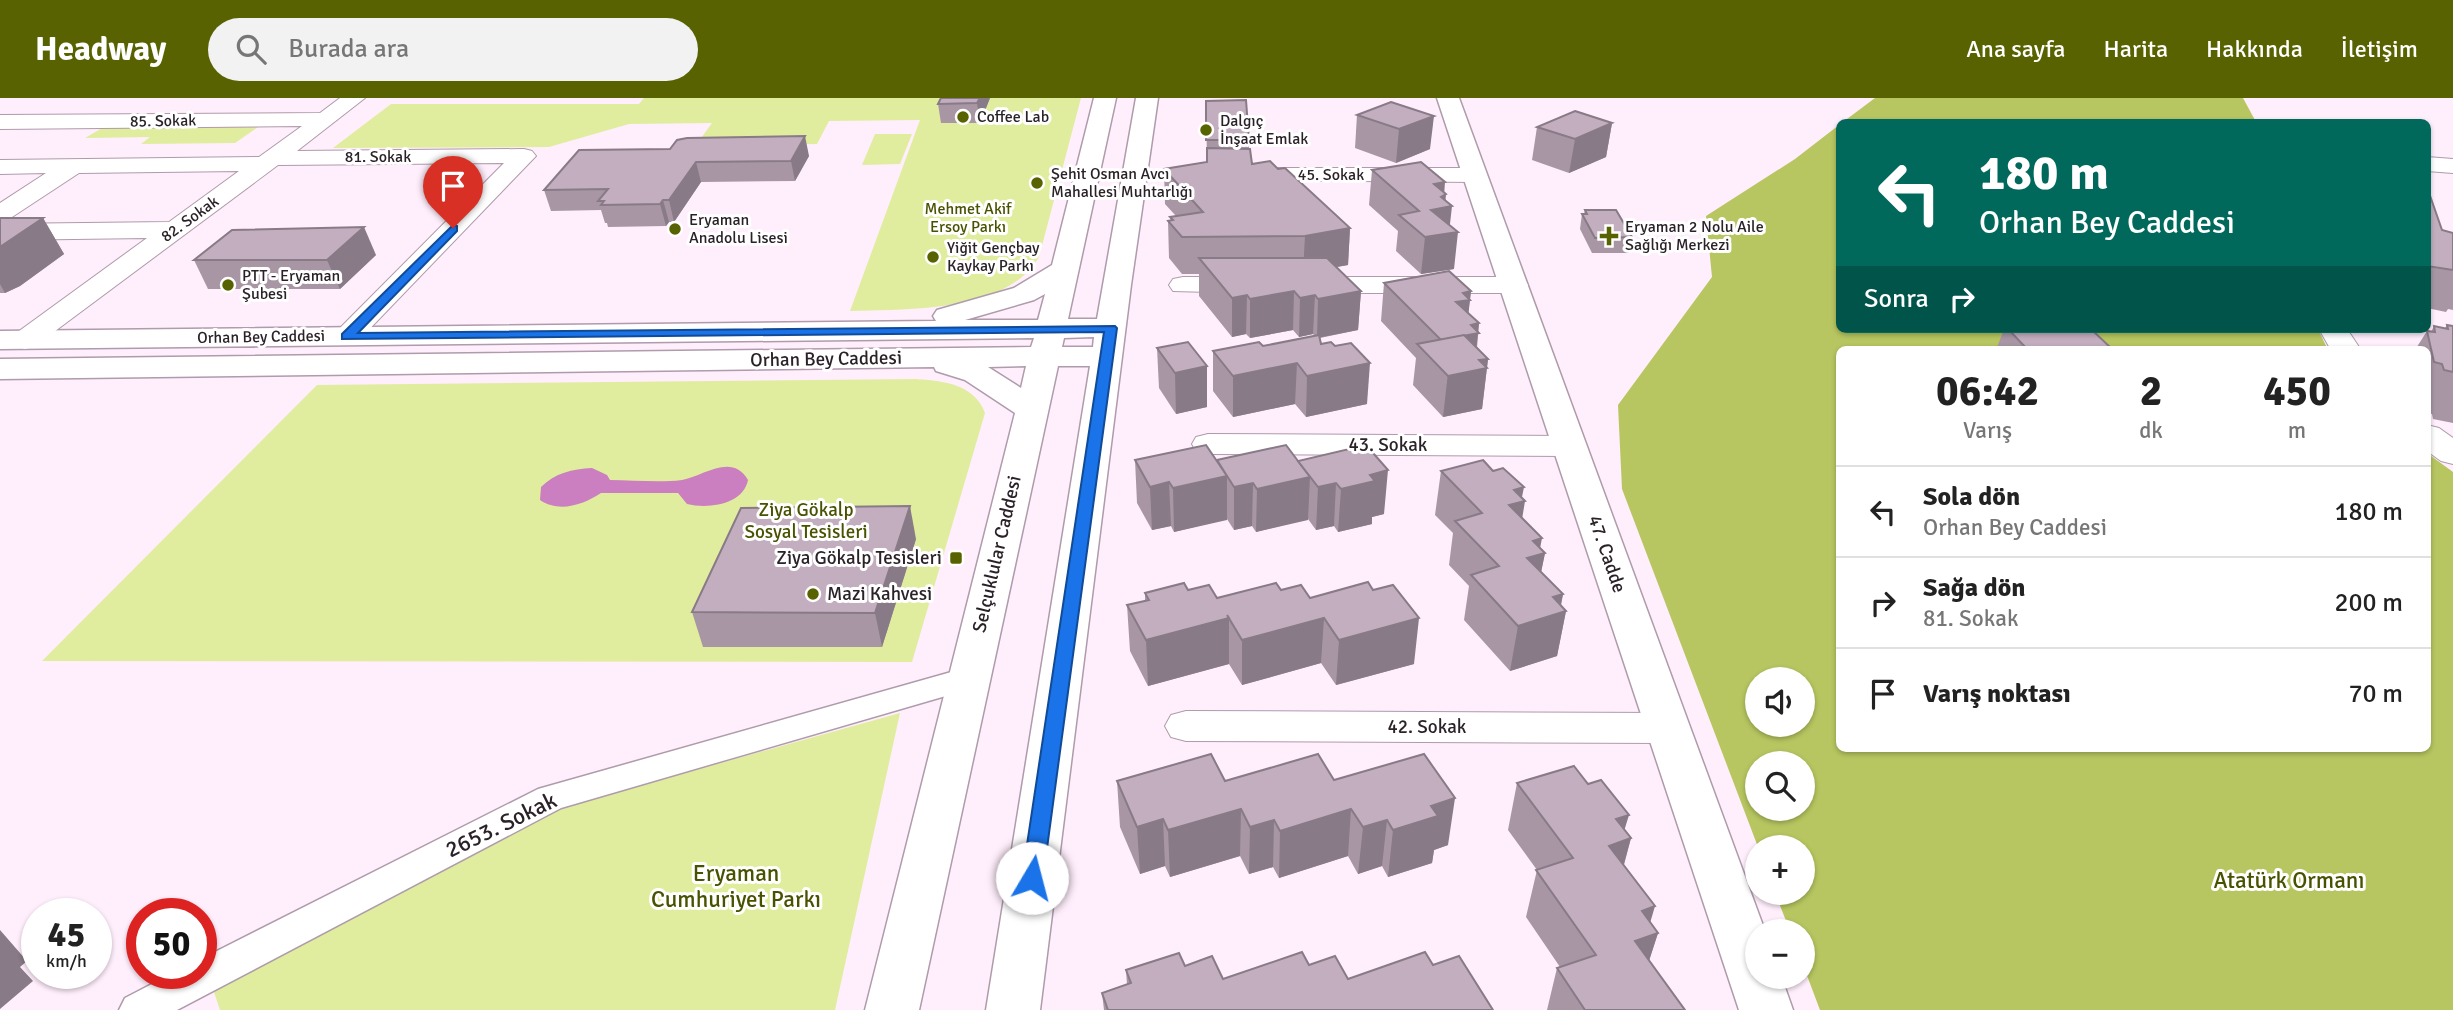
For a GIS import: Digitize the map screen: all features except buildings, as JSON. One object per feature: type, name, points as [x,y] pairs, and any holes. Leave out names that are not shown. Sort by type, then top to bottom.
[{"type":"main road","name":"Selçuklular Caddesi","points":[[892,1010],[1062,271],[1105,98]]},
{"type":"main road","points":[[1013,1010],[1109,342],[1147,98]]},
{"type":"main road","name":"47. Cadde","points":[[1448,98],[1766,1010]]},
{"type":"main road","points":[[874,331],[981,308],[1024,293],[1062,271]]},
{"type":"main road","name":"Orhan Bey Caddesi","points":[[13,340],[874,331],[1046,343],[1109,342]]},
{"type":"main road","name":"Orhan Bey Caddesi","points":[[0,369],[917,358],[1046,343]]},
{"type":"main road","points":[[917,358],[976,373],[1031,409]]},
{"type":"street","points":[[119,121],[159,98]]},
{"type":"street","points":[[149,121],[187,98]]},
{"type":"street","name":"82. Sokak","points":[[13,340],[175,230],[354,98]]},
{"type":"street","name":"85. Sokak","points":[[0,122],[326,119]]},
{"type":"street","points":[[0,147],[276,155]]},
{"type":"street","points":[[0,167],[74,166],[276,155]]},
{"type":"street","name":"81. Sokak","points":[[276,155],[524,156],[347,337]]},
{"type":"street","points":[[2431,164],[2453,166]]},
{"type":"street","points":[[0,214],[74,166]]},
{"type":"street","name":"45. Sokak","points":[[1228,175],[1475,175]]},
{"type":"street","points":[[0,232],[175,230]]},
{"type":"street","points":[[1183,285],[1514,285]]},
{"type":"street","points":[[2431,438],[2453,454]]},
{"type":"street","name":"43. Sokak","points":[[1208,444],[1568,446]]},
{"type":"street","name":"2653. Sokak","points":[[139,1010],[550,798],[969,678]]},
{"type":"street","name":"42. Sokak","points":[[1186,726],[1668,728]]},
{"type":"green space","name":"Mehmet Akif Ersoy Parkı","points":[[644,98],[1081,98],[1039,257],[1024,275],[1004,289],[980,298],[927,308],[899,310],[850,311],[920,120],[829,121],[817,144],[696,145],[712,123],[629,124],[549,147],[333,148],[391,104],[639,104]]},
{"type":"green space","points":[[1875,98],[2243,98],[2254,119],[1847,119]]},
{"type":"green space","points":[[261,125],[235,143],[141,144],[150,137],[85,138],[104,127]]},
{"type":"green space","name":"Atatürk Ormanı","points":[[1836,127],[1836,333],[2320,333],[2326,346],[1836,346],[1836,752],[2431,752],[2431,456],[2453,472],[2453,1010],[1820,1010],[1812,989],[1815,989],[1815,919],[1785,919],[1780,905],[1815,905],[1815,835],[1753,835],[1748,821],[1815,821],[1815,751],[1745,751],[1745,813],[1622,489],[1618,405],[1712,277],[1706,216],[1795,159]]},
{"type":"green space","points":[[875,134],[912,134],[900,164],[862,165]]},
{"type":"green space","name":"Ziya Gökalp Sosyal Tesisleri","points":[[916,379],[947,383],[966,390],[980,403],[985,413],[912,662],[42,661],[317,385]]},
{"type":"green space","name":"Eryaman Cumhuriyet Parkı","points":[[900,713],[835,1010],[220,1010],[213,989],[217,989],[217,983],[548,811]]},
{"type":"shaded area","points":[[725,467],[734,468],[748,480],[745,488],[732,500],[705,506],[687,504],[678,493],[601,493],[579,504],[563,507],[540,500],[541,487],[552,478],[571,471],[592,468],[607,475],[610,480],[664,481],[682,480]]},
{"type":"place","name":"Coffee Lab","points":[[963,117]]},
{"type":"place","name":"Dalgıç İnşaat Emlak","points":[[1206,130]]},
{"type":"place","name":"Şehit Osman Avcı Mahallesi Muhtarlığı","points":[[1037,183]]},
{"type":"place","name":"Eryaman Anadolu Lisesi","points":[[675,229]]},
{"type":"place","name":"Eryaman 2 Nolu Aile Sağlığı Merkezi","points":[[1609,236]]},
{"type":"place","name":"Yiğit Gençbay Kaykay Parkı","points":[[933,257]]},
{"type":"place","name":"PTT - Eryaman Şubesi","points":[[228,285]]},
{"type":"place","name":"Ziya Gökalp Tesisleri","points":[[956,558]]},
{"type":"place","name":"Mazi Kahvesi","points":[[813,594]]},
{"type":"route","points":[[453,228],[347,337],[1111,328],[1032,878]]}]
